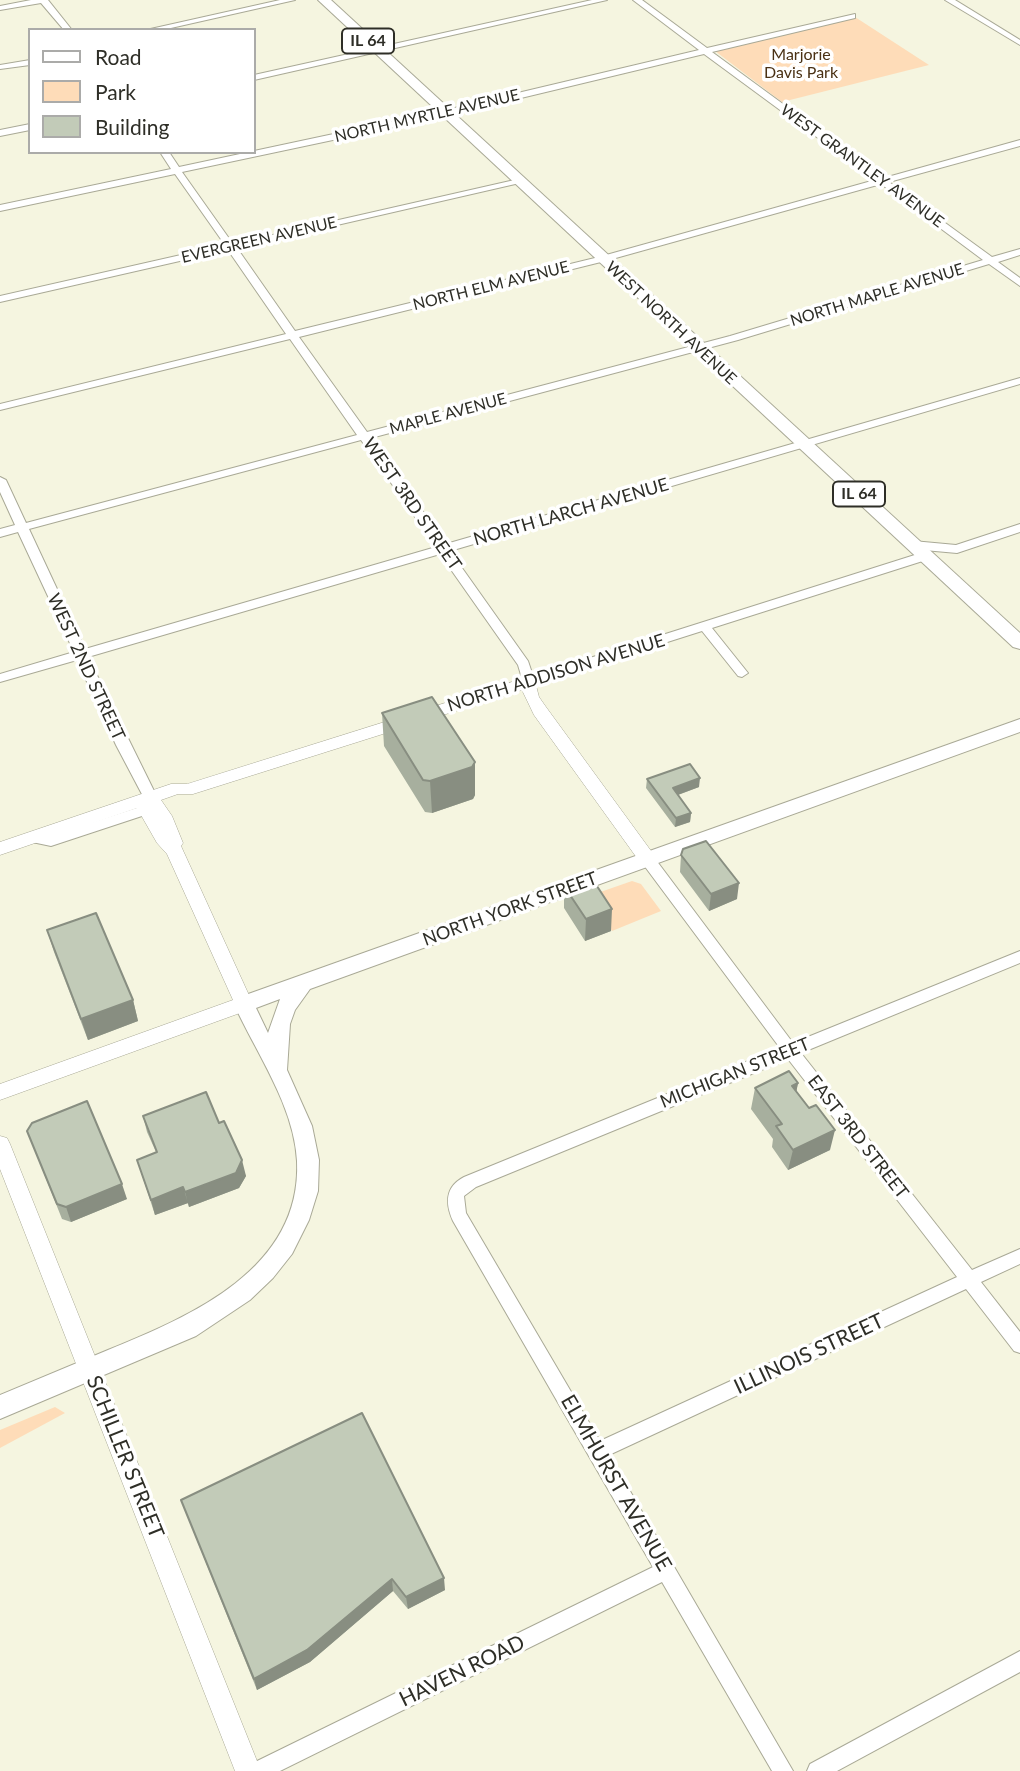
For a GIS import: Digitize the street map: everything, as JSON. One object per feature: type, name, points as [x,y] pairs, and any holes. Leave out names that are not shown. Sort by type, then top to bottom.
[{"type":"main road","name":"WEST NORTH AVENUE","points":[[324,0],[1020,643]]},
{"type":"main road","name":"NORTH YORK STREET","points":[[244,1004],[1020,724]]},
{"type":"main road","points":[[278,1076],[277,1034],[283,1007],[302,983]]},
{"type":"main road","points":[[0,1407],[188,1328],[247,1290],[282,1251],[302,1209],[307,1172],[301,1127],[244,1004]]},
{"type":"street","points":[[0,8],[43,0],[66,28]]},
{"type":"street","points":[[158,28],[291,0]]},
{"type":"street","points":[[256,78],[603,0]]},
{"type":"street","name":"WEST GRANTLEY AVENUE","points":[[637,0],[1020,282]]},
{"type":"street","points":[[949,0],[1020,43]]},
{"type":"street","name":"NORTH MYRTLE AVENUE","points":[[256,153],[446,113],[852,16]]},
{"type":"street","points":[[0,67],[28,62]]},
{"type":"street","points":[[0,133],[28,127]]},
{"type":"street","name":"NORTH ELM AVENUE","points":[[0,407],[602,259],[1020,143]]},
{"type":"street","name":"WEST 3RD STREET","points":[[165,154],[524,664],[531,697],[648,860]]},
{"type":"street","name":"NORTH MYRTLE AVENUE","points":[[0,208],[251,154]]},
{"type":"street","name":"EVERGREEN AVENUE","points":[[0,299],[519,182]]},
{"type":"street","name":"NORTH MAPLE AVENUE","points":[[734,338],[1020,253]]},
{"type":"street","name":"MAPLE AVENUE","points":[[0,533],[734,338]]},
{"type":"street","name":"NORTH LARCH AVENUE","points":[[0,677],[1020,381]]},
{"type":"street","name":"WEST 2ND STREET","points":[[0,480],[149,803],[163,839],[174,850],[244,1004]]},
{"type":"street","name":"NORTH ADDISON AVENUE","points":[[0,849],[44,840],[149,803],[181,797],[187,790],[705,627],[919,550],[957,549],[1020,528]]},
{"type":"street","points":[[943,572],[949,557],[957,549]]},
{"type":"street","points":[[705,627],[742,673]]},
{"type":"street","name":"EAST 3RD STREET","points":[[648,860],[790,1051],[1020,1345]]},
{"type":"street","name":"MICHIGAN STREET","points":[[455,1194],[461,1186],[470,1182],[1020,957]]},
{"type":"street","name":"NORTH YORK STREET","points":[[0,1092],[244,1004]]},
{"type":"street","name":"SCHILLER STREET","points":[[0,1144],[248,1771]]},
{"type":"street","name":"ELMHURST AVENUE","points":[[455,1194],[453,1200],[459,1216],[783,1771]]},
{"type":"street","name":"ILLINOIS STREET","points":[[598,1451],[1020,1256]]},
{"type":"street","name":"HAVEN ROAD","points":[[258,1771],[667,1570]]},
{"type":"street","points":[[817,1771],[1020,1661]]},
{"type":"green space","name":"Marjorie Davis Park","points":[[855,17],[929,65],[782,102],[715,51]]},
{"type":"green space","points":[[632,881],[641,884],[661,911],[612,931],[589,896]]},
{"type":"green space","points":[[55,1407],[65,1413],[0,1448],[0,1430]]},
{"type":"building","points":[[432,697],[475,762],[472,767],[430,781],[423,780],[382,713]]},
{"type":"building","points":[[690,764],[700,778],[673,788],[691,813],[676,818],[647,779]]},
{"type":"building","points":[[706,841],[739,883],[711,894],[681,855],[683,849]]},
{"type":"building","points":[[591,877],[612,909],[586,919],[564,886]]},
{"type":"building","points":[[96,913],[133,1000],[81,1019],[47,930]]},
{"type":"building","points":[[789,1071],[798,1083],[792,1086],[809,1108],[816,1105],[835,1130],[793,1150],[776,1126],[782,1124],[755,1088]]},
{"type":"building","points":[[206,1092],[219,1123],[224,1121],[242,1160],[236,1173],[185,1192],[183,1187],[151,1200],[137,1160],[157,1152],[143,1116]]},
{"type":"building","points":[[87,1101],[122,1184],[66,1207],[57,1204],[27,1131],[32,1123]]},
{"type":"building","points":[[362,1413],[444,1578],[406,1597],[392,1579],[307,1650],[254,1679],[181,1500]]}]
